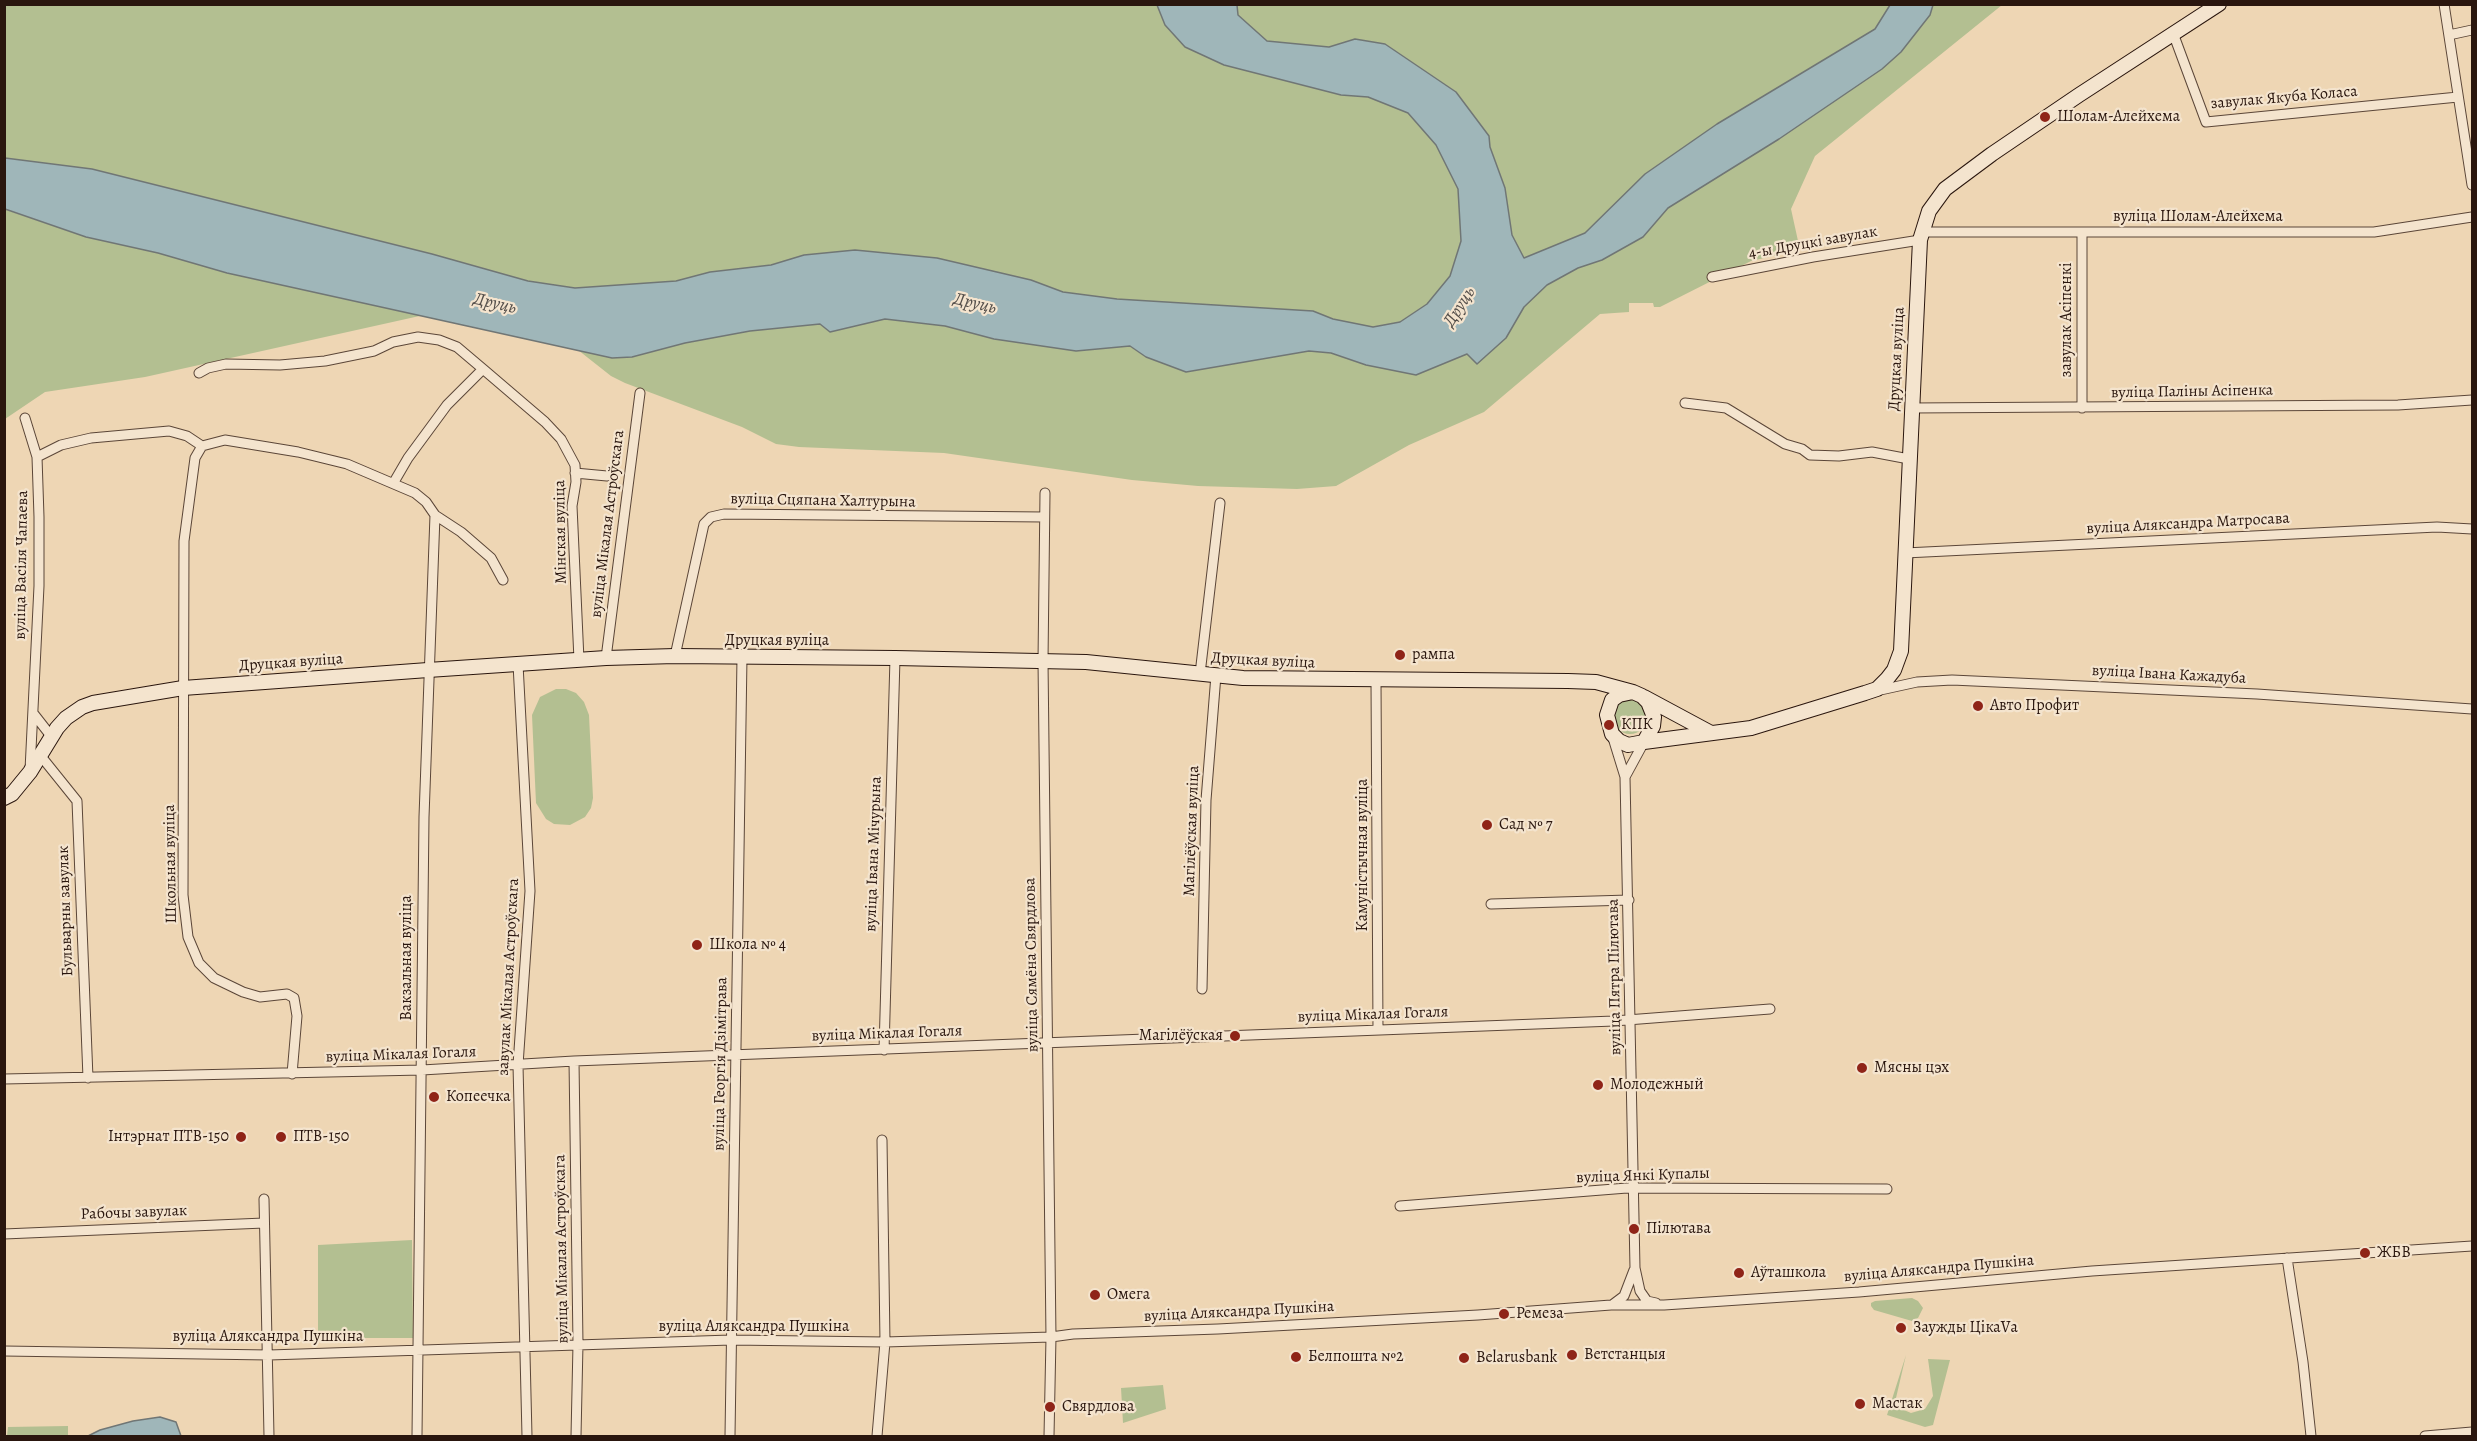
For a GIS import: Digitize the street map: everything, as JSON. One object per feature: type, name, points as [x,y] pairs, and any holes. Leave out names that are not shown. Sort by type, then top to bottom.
[{"type":"main road","name":"Друцкая вуліца","points":[[1612,734],[1619,741],[1628,745],[1751,728],[1864,693],[1883,684],[1894,670],[1901,651],[1921,236],[1929,211],[1945,189],[2045,117],[2219,4]]},
{"type":"main road","name":"Друцкая вуліца","points":[[4,798],[12,795],[30,772],[51,736],[66,718],[82,707],[183,688],[606,658],[675,656],[1043,661],[1124,665],[1243,678],[1596,682],[1638,694],[1711,733]]},
{"type":"main road","points":[[1596,682],[1612,734]]},
{"type":"main road","points":[[1607,715],[1612,700],[1619,695],[1638,694],[1652,708],[1654,717],[1650,734],[1644,742]]},
{"type":"street","points":[[2444,4],[2458,97],[2469,148],[2472,185]]},
{"type":"street","points":[[2449,35],[2472,30]]},
{"type":"street","name":"завулак Якуба Коласа","points":[[2173,33],[2206,122],[2458,97]]},
{"type":"street","name":"вуліца Шолам-Алейхема","points":[[1921,236],[2082,232],[2374,232],[2472,217]]},
{"type":"street","name":"завулак Асіпенкі","points":[[2082,232],[2082,408]]},
{"type":"street","name":"4-ы Друцкі завулак","points":[[1712,278],[1921,236]]},
{"type":"street","name":"Мінская вуліца","points":[[199,373],[208,368],[226,364],[325,361],[374,351],[393,342],[418,337],[439,340],[457,347],[561,439],[569,451],[575,473],[572,506],[579,660]]},
{"type":"street","points":[[394,482],[408,458],[447,405],[483,369]]},
{"type":"street","name":"вуліца Мікалая Астроўскага","points":[[606,658],[640,393]]},
{"type":"street","name":"вуліца Паліны Асіпенка","points":[[1911,408],[2398,405],[2472,400]]},
{"type":"street","points":[[1685,403],[1726,408],[1785,444],[1810,455],[1839,456],[1872,452],[1909,459]]},
{"type":"street","name":"вуліца Васіля Чапаева","points":[[25,418],[38,457],[39,585],[30,772]]},
{"type":"street","points":[[38,457],[61,445],[91,438],[169,430],[188,436],[202,446]]},
{"type":"street","points":[[183,688],[184,541],[195,458],[202,446],[225,440],[298,452],[347,464],[394,482],[415,493],[426,502],[435,515],[491,558],[503,580]]},
{"type":"street","points":[[575,473],[607,476]]},
{"type":"street","name":"вуліца Сямёна Свярдлова","points":[[1045,493],[1043,661],[1051,1337],[1049,1437]]},
{"type":"street","points":[[1200,674],[1220,503]]},
{"type":"street","name":"вуліца Сцяпана Халтурына","points":[[675,656],[704,524],[711,516],[736,514],[1044,518]]},
{"type":"street","name":"Вакзальная вуліца","points":[[417,1437],[424,817],[435,515]]},
{"type":"street","name":"вуліца Аляксандра Матросава","points":[[1905,553],[2437,527],[2472,529]]},
{"type":"street","name":"вуліца Георгія Дзімітрава","points":[[730,1437],[742,657]]},
{"type":"street","name":"вуліца Івана Мічурына","points":[[884,1050],[895,658]]},
{"type":"street","name":"завулак Мікалая Астроўскага","points":[[518,664],[530,891],[518,1065],[527,1437]]},
{"type":"street","name":"Магілёўская вуліца","points":[[1202,988],[1206,800],[1216,675]]},
{"type":"street","name":"вуліца Івана Кажадуба","points":[[1864,693],[1917,682],[1952,680],[2257,694],[2472,709]]},
{"type":"street","name":"Камуністычная вуліца","points":[[1376,681],[1378,1030]]},
{"type":"street","name":"Школьная вуліца","points":[[183,688],[183,895],[190,945],[199,963],[214,978],[243,992],[260,997],[287,994],[294,998],[297,1016],[292,1074]]},
{"type":"street","points":[[33,713],[51,736]]},
{"type":"street","name":"вуліца Пятра Пілютава","points":[[1612,734],[1625,777],[1635,1268],[1640,1291],[1647,1301],[1664,1305]]},
{"type":"street","points":[[1625,777],[1644,742]]},
{"type":"street","name":"Бульварны завулак","points":[[40,755],[76,801],[88,1078]]},
{"type":"street","points":[[1491,904],[1629,900]]},
{"type":"street","name":"вуліца Мікалая Гогаля","points":[[4,1079],[422,1070],[736,1054],[1630,1020],[1770,1009]]},
{"type":"street","name":"вуліца Мікалая Астроўскага","points":[[574,1061],[578,1344],[576,1437]]},
{"type":"street","points":[[878,1437],[885,1342],[882,1140]]},
{"type":"street","name":"вуліца Янкі Купалы","points":[[1400,1206],[1633,1189],[1887,1190]]},
{"type":"street","points":[[264,1199],[269,1437]]},
{"type":"street","name":"Рабочы завулак","points":[[4,1234],[264,1222]]},
{"type":"street","name":"вуліца Аляксандра Пушкіна","points":[[4,1351],[269,1354],[731,1340],[885,1342],[1051,1337],[1073,1334],[1447,1317],[1611,1305],[1664,1305],[1859,1292],[2092,1271],[2472,1246]]},
{"type":"street","points":[[2287,1258],[2303,1362],[2311,1437]]},
{"type":"street","points":[[1611,1305],[1624,1296],[1635,1268]]},
{"type":"street","points":[[2425,1437],[2472,1432]]},
{"type":"green space","points":[[5,5],[1157,5],[1165,25],[1185,47],[1224,65],[1341,95],[1368,97],[1408,113],[1436,145],[1458,189],[1461,241],[1450,276],[1427,304],[1400,322],[1373,327],[1333,319],[1312,311],[1117,299],[1063,292],[1031,280],[937,258],[855,250],[804,255],[771,265],[710,272],[676,281],[575,288],[528,281],[432,254],[92,169],[5,158]]},
{"type":"green space","points":[[1237,5],[2002,5],[1815,156],[1791,209],[1800,250],[1751,261],[1660,307],[1654,307],[1653,303],[1629,303],[1629,312],[1600,314],[1484,412],[1409,445],[1336,486],[1297,489],[1198,486],[1132,480],[944,453],[776,444],[742,427],[625,383],[611,376],[578,350],[612,358],[632,357],[685,343],[750,331],[820,324],[830,332],[885,319],[945,326],[994,339],[1076,350],[1130,346],[1146,357],[1186,372],[1309,351],[1331,353],[1366,365],[1416,375],[1467,354],[1524,258],[1512,235],[1505,188],[1490,147],[1489,136],[1456,92],[1385,44],[1355,39],[1329,47],[1267,41],[1238,15]]},
{"type":"green space","points":[[4,209],[86,237],[158,253],[227,273],[424,315],[145,377],[45,392],[5,419]]},
{"type":"green space","points":[[556,689],[566,689],[576,693],[584,702],[589,715],[593,798],[591,808],[585,817],[570,825],[554,824],[546,819],[536,803],[532,715],[540,697]]},
{"type":"green space","points":[[1630,700],[1642,705],[1647,717],[1642,729],[1630,734],[1618,729],[1613,717],[1618,705]]},
{"type":"green space","points":[[412,1240],[413,1338],[318,1338],[318,1245]]},
{"type":"green space","points":[[1912,1298],[1918,1301],[1923,1308],[1918,1318],[1912,1321],[1874,1310],[1871,1306],[1871,1303],[1875,1301]]},
{"type":"green space","points":[[1906,1355],[1896,1398],[1904,1410],[1911,1413],[1925,1409],[1933,1396],[1928,1359],[1950,1360],[1933,1425],[1925,1427],[1887,1415]]},
{"type":"green space","points":[[1163,1385],[1166,1409],[1123,1423],[1121,1388]]},
{"type":"green space","points":[[68,1426],[68,1436],[7,1436],[8,1427]]},
{"type":"water","name":"Друць","points":[[1157,5],[1237,5],[1238,15],[1267,41],[1329,47],[1355,39],[1385,44],[1456,92],[1489,136],[1490,147],[1505,188],[1512,235],[1524,258],[1585,233],[1645,174],[1717,124],[1875,29],[1890,5],[1933,5],[1930,15],[1901,52],[1882,69],[1779,139],[1668,208],[1643,237],[1602,260],[1578,268],[1547,285],[1524,307],[1506,338],[1477,364],[1467,354],[1416,375],[1366,365],[1331,353],[1309,351],[1186,372],[1146,357],[1130,346],[1076,351],[994,339],[945,326],[885,319],[830,332],[820,324],[750,331],[685,343],[632,357],[612,358],[227,273],[158,253],[86,237],[5,209],[5,158],[92,169],[432,254],[528,281],[575,288],[676,281],[710,272],[771,265],[804,255],[855,250],[937,258],[1031,280],[1063,292],[1117,299],[1313,311],[1333,319],[1373,327],[1400,322],[1427,304],[1450,276],[1461,241],[1458,189],[1436,145],[1408,113],[1368,97],[1341,95],[1224,65],[1185,47],[1165,25]]},
{"type":"water","points":[[160,1417],[176,1422],[181,1436],[88,1436],[100,1430],[133,1421]]},
{"type":"place","name":"Шолам-Алейхема","points":[[2045,117]]},
{"type":"place","name":"рампа","points":[[1400,655]]},
{"type":"place","name":"Авто Профит","points":[[1978,706]]},
{"type":"place","name":"КПК","points":[[1609,725]]},
{"type":"place","name":"Сад № 7","points":[[1487,825]]},
{"type":"place","name":"Школа № 4","points":[[697,945]]},
{"type":"place","name":"Магілёўская","points":[[1235,1036]]},
{"type":"place","name":"Мясны цэх","points":[[1862,1068]]},
{"type":"place","name":"Молодежный","points":[[1598,1085]]},
{"type":"place","name":"Копеечка","points":[[434,1097]]},
{"type":"place","name":"Інтэрнат ПТВ-150","points":[[241,1137]]},
{"type":"place","name":"ПТВ-150","points":[[281,1137]]},
{"type":"place","name":"Пілютава","points":[[1634,1229]]},
{"type":"place","name":"ЖБВ","points":[[2365,1253]]},
{"type":"place","name":"Аўташкола","points":[[1739,1273]]},
{"type":"place","name":"Омега","points":[[1095,1295]]},
{"type":"place","name":"Ремеза","points":[[1504,1314]]},
{"type":"place","name":"Заужды ЦікаVа","points":[[1901,1328]]},
{"type":"place","name":"Ветстанцыя","points":[[1572,1355]]},
{"type":"place","name":"Белпошта №2","points":[[1296,1357]]},
{"type":"place","name":"Belarusbank","points":[[1464,1358]]},
{"type":"place","name":"Мастак","points":[[1860,1404]]},
{"type":"place","name":"Свярдлова","points":[[1050,1407]]}]
